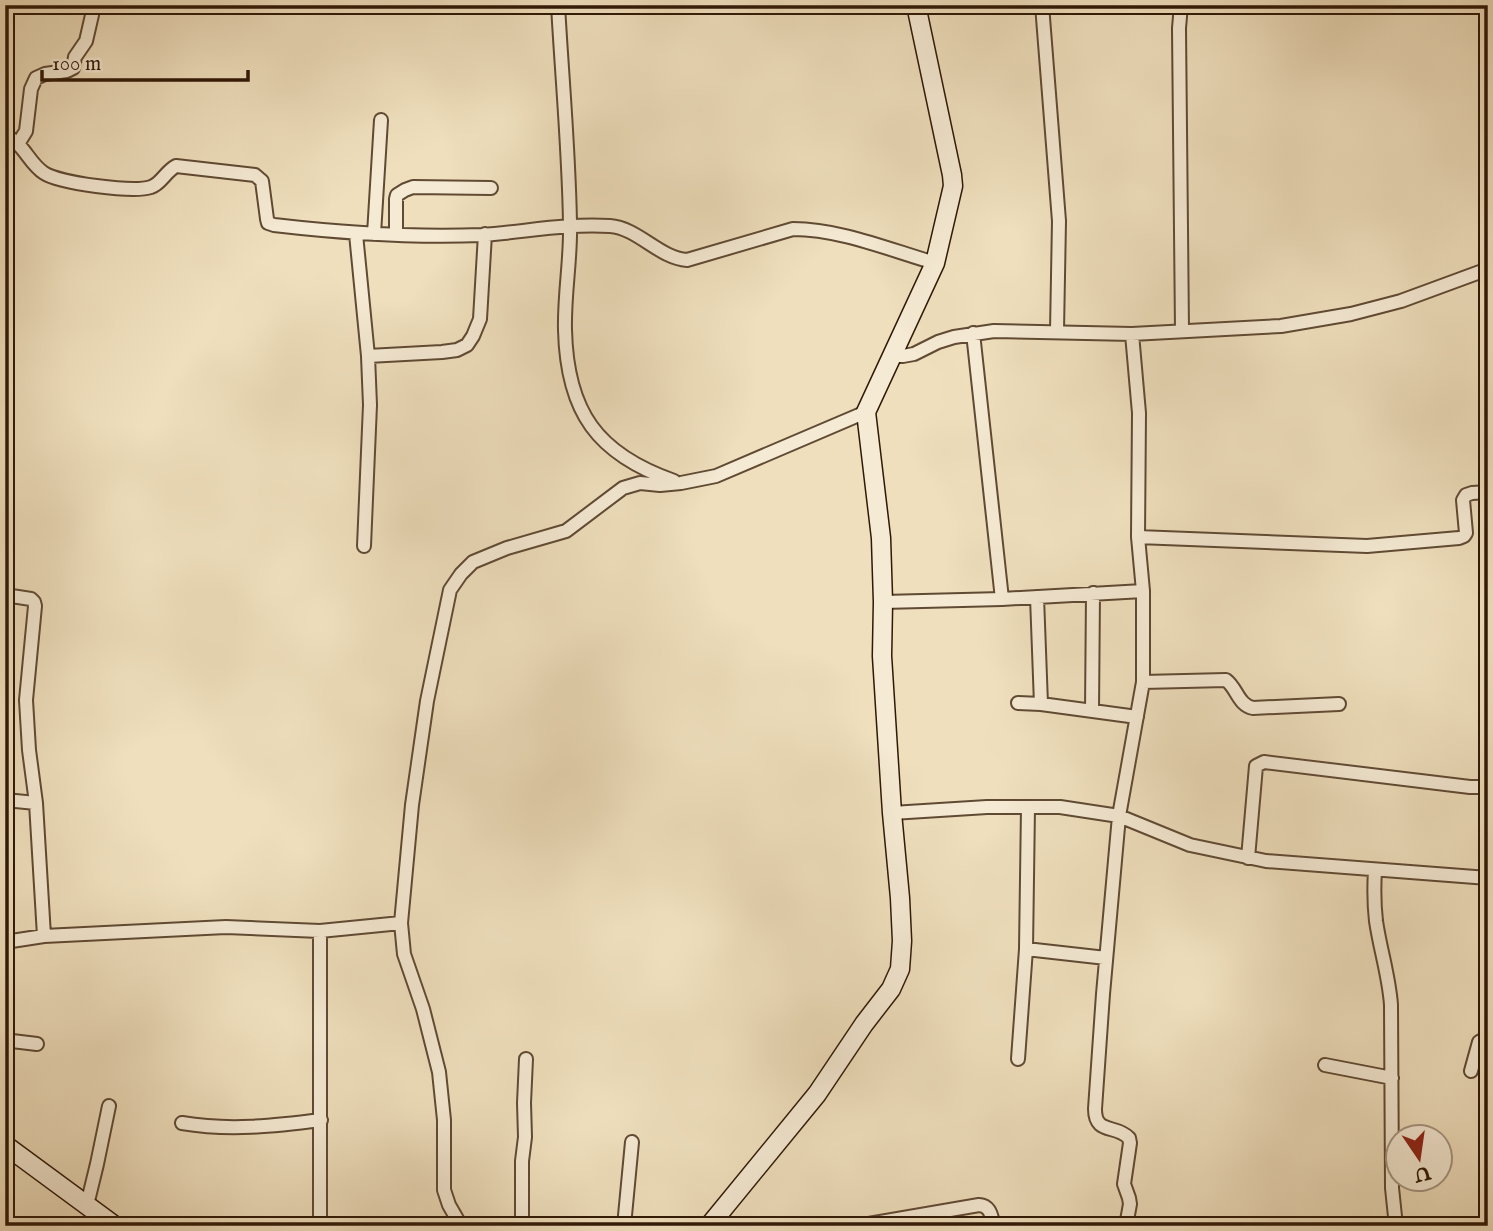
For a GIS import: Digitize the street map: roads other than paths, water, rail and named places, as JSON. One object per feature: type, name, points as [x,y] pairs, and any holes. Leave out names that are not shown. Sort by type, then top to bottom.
[{"type":"street","points":[[558,5],[570,226],[565,329],[572,390],[582,412],[599,437],[622,457],[651,473],[681,484]]},
{"type":"street","points":[[710,1226],[817,1094],[891,989],[900,969],[900,898],[882,656],[881,538],[866,412],[934,262],[953,186],[916,5]]},
{"type":"street","points":[[1042,5],[1059,221],[1057,331]]},
{"type":"street","points":[[1181,5],[1182,330]]},
{"type":"street","points":[[18,144],[26,131],[33,83],[39,76],[73,68],[75,57],[86,41],[92,15]]},
{"type":"street","points":[[374,234],[381,120]]},
{"type":"street","points":[[5,134],[18,144],[38,169],[65,181],[109,188],[148,188],[153,187],[176,166],[256,175],[262,181],[268,223],[274,225],[356,234],[485,234],[570,226],[613,226],[622,228],[681,259],[694,258],[793,229],[803,229],[854,239],[934,262]]},
{"type":"street","points":[[396,234],[396,199],[397,195],[405,190],[413,187],[491,188]]},
{"type":"street","points":[[356,234],[370,404],[365,546]]},
{"type":"street","points":[[368,356],[442,352],[457,350],[467,345],[480,319],[485,234]]},
{"type":"street","points":[[892,356],[914,354],[954,337],[993,331],[1132,334],[1281,326],[1350,314],[1401,301],[1488,269]]},
{"type":"street","points":[[973,333],[1002,599]]},
{"type":"street","points":[[1126,1226],[1130,1204],[1124,1184],[1129,1138],[1122,1132],[1102,1126],[1095,1117],[1119,816],[1143,682],[1143,591],[1138,537],[1139,413],[1132,334]]},
{"type":"street","points":[[461,1226],[444,1190],[444,1120],[439,1072],[423,1009],[404,954],[401,923],[412,806],[427,701],[450,590],[473,562],[492,553],[566,531],[623,488],[640,483],[681,484],[716,476],[866,412]]},
{"type":"street","points":[[1138,537],[1367,546],[1460,538],[1466,533],[1463,500],[1466,495],[1488,492]]},
{"type":"street","points":[[883,602],[1143,591]]},
{"type":"street","points":[[1092,711],[1093,593]]},
{"type":"street","points":[[5,595],[34,601],[26,700],[36,803],[44,936]]},
{"type":"street","points":[[1037,597],[1041,705]]},
{"type":"street","points":[[1143,682],[1226,680],[1241,701],[1253,708],[1339,704]]},
{"type":"street","points":[[1018,703],[1137,717]]},
{"type":"street","points":[[1248,858],[1256,766],[1260,763],[1488,787]]},
{"type":"street","points":[[5,800],[36,803]]},
{"type":"street","points":[[892,813],[988,807],[1060,807],[1119,816],[1189,845],[1265,861],[1488,878]]},
{"type":"street","points":[[1018,1059],[1026,949],[1028,807]]},
{"type":"street","points":[[1375,870],[1376,920],[1391,1005],[1392,1188],[1396,1226]]},
{"type":"street","points":[[5,942],[44,936],[226,927],[320,931],[401,923]]},
{"type":"street","points":[[320,931],[320,1226]]},
{"type":"street","points":[[1026,949],[1106,958]]},
{"type":"street","points":[[1471,1071],[1479,1042],[1488,1037]]},
{"type":"street","points":[[5,1045],[12,1041],[37,1045]]},
{"type":"street","points":[[522,1226],[526,1059]]},
{"type":"street","points":[[1325,1065],[1392,1079]]},
{"type":"street","points":[[87,1205],[109,1106]]},
{"type":"street","points":[[182,1123],[207,1128],[258,1128],[321,1120]]},
{"type":"street","points":[[624,1226],[632,1142]]},
{"type":"street","points":[[5,1145],[115,1226]]},
{"type":"street","points":[[857,1226],[979,1205],[989,1209],[994,1226]]}]
